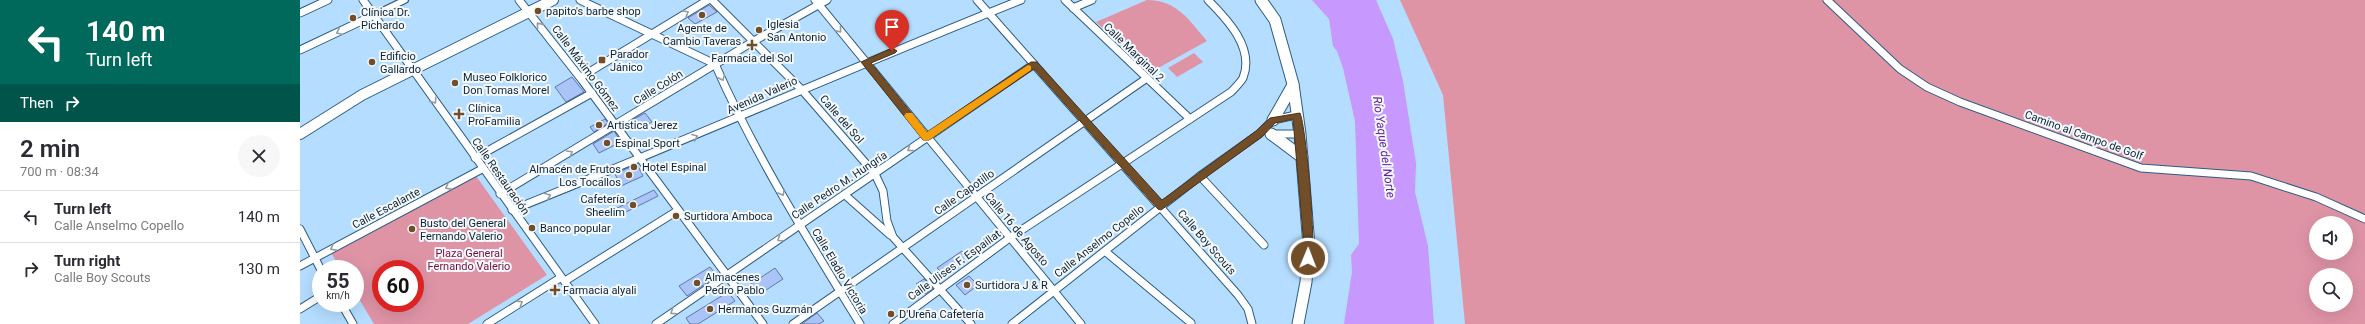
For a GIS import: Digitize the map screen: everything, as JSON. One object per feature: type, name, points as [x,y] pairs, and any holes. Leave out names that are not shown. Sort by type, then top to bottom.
[{"type":"main road","points":[[527,10],[540,0]]},
{"type":"main road","points":[[302,129],[410,66],[527,10],[552,0]]},
{"type":"main road","points":[[1260,0],[1275,20],[1293,84],[1296,115],[1300,134],[1309,246],[1306,282],[1298,324]]},
{"type":"main road","points":[[1273,120],[1293,84]]},
{"type":"main road","points":[[1265,134],[1302,157]]},
{"type":"street","points":[[300,13],[328,0]]},
{"type":"street","name":"Calle Restauración","points":[[362,0],[500,194],[596,324]]},
{"type":"street","points":[[300,50],[405,0]]},
{"type":"street","name":"Calle Máximo Gómez","points":[[519,0],[581,77],[677,211],[763,324]]},
{"type":"street","points":[[580,0],[652,32],[715,64]]},
{"type":"street","points":[[581,77],[652,32],[708,0]]},
{"type":"street","name":"Calle del Sol","points":[[712,0],[802,90],[875,174],[883,186],[886,222],[893,238],[940,288],[971,324]]},
{"type":"street","name":"Calle Colón","points":[[500,194],[616,126],[817,2],[827,0]]},
{"type":"street","name":"Calle Boy Scouts","points":[[977,0],[1161,206],[1245,305],[1252,317],[1252,324]]},
{"type":"street","name":"Avenida Valerio","points":[[512,210],[640,160],[865,62],[1021,0]]},
{"type":"street","name":"Calle Marginal 2","points":[[1065,0],[1190,119]]},
{"type":"street","points":[[1073,8],[1092,0]]},
{"type":"street","name":"Calle Ulises F. Espaillat","points":[[893,324],[1011,237],[1231,92],[1242,79],[1247,63],[1242,43],[1208,0]]},
{"type":"street","name":"Camino al Campo de Golf","points":[[1827,0],[1900,69],[1927,87],[1960,102],[2141,168],[2251,176],[2316,197],[2365,219]]},
{"type":"street","name":"Calle 16 de Agosto","points":[[817,2],[926,137],[1011,237],[1081,324]]},
{"type":"street","name":"Calle Eladio Victoria","points":[[715,64],[739,118],[799,225],[860,324]]},
{"type":"street","name":"Calle Pedro M. Hungría","points":[[656,324],[1034,64]]},
{"type":"street","name":"Calle Capotillo","points":[[793,324],[1084,120],[1147,78]]},
{"type":"street","points":[[475,158],[592,92]]},
{"type":"street","points":[[1273,120],[1296,115]]},
{"type":"street","name":"Calle Anselmo Copello","points":[[1012,324],[1053,290],[1106,252],[1200,176],[1265,134],[1273,120]]},
{"type":"street","points":[[1265,134],[1300,134]]},
{"type":"street","name":"Calle Escalante","points":[[300,266],[482,169]]},
{"type":"street","points":[[1200,176],[1264,245]]},
{"type":"street","points":[[845,195],[893,238]]},
{"type":"street","points":[[487,324],[677,211]]},
{"type":"street","points":[[300,229],[314,258]]},
{"type":"street","points":[[1106,252],[1191,323]]},
{"type":"street","points":[[300,309],[312,302]]},
{"type":"street","points":[[346,312],[353,324]]},
{"type":"green space","points":[[1147,0],[1166,3],[1174,7],[1188,19],[1207,41],[1151,72],[1096,22]]},
{"type":"green space","points":[[1400,0],[2365,0],[2365,324],[1465,324],[1443,95]]},
{"type":"green space","points":[[1194,53],[1203,62],[1177,77],[1168,68]]},
{"type":"green space","name":"Plaza General Fernando Valerio","points":[[476,176],[547,275],[468,324],[374,324],[364,307],[364,260],[335,260],[331,253]]},
{"type":"water","name":"Río Yaque del Norte","points":[[1312,0],[1376,0],[1393,39],[1403,81],[1416,163],[1415,192],[1428,246],[1434,324],[1344,324],[1352,272],[1351,255],[1359,244],[1355,121],[1343,68],[1337,51],[1333,46],[1329,19]]},
{"type":"building","name":"Agente de Cambio Taveras","points":[[709,5],[717,12],[695,24],[688,18]]},
{"type":"building","points":[[572,77],[584,92],[566,102],[555,87]]},
{"type":"building","points":[[645,113],[652,122],[640,128],[634,119]]},
{"type":"building","name":"Artistica Jerez","points":[[605,119],[608,123],[594,132],[590,127]]},
{"type":"building","name":"Espinal Sport","points":[[614,131],[621,142],[599,153],[593,144]]},
{"type":"building","name":"Almacén de Frutos Los Tocallos","points":[[637,164],[643,176],[621,186],[615,174]]},
{"type":"building","name":"Cafetería Sheelim","points":[[654,190],[658,196],[620,215],[617,208]]},
{"type":"building","points":[[962,251],[969,258],[944,275],[937,268]]},
{"type":"building","name":"Almacenes Pedro Pablo","points":[[710,267],[716,275],[714,278],[687,296],[679,286]]},
{"type":"building","points":[[775,268],[783,279],[757,296],[748,286]]},
{"type":"building","name":"Surtidora J & R","points":[[969,276],[978,285],[965,295],[956,285]]},
{"type":"building","points":[[924,279],[933,289],[925,294],[916,284]]},
{"type":"building","name":"Hermanos Guzmán","points":[[728,292],[735,301],[698,324],[690,324],[686,318]]},
{"type":"building","points":[[817,313],[824,321],[819,324],[802,324]]},
{"type":"slow traffic","points":[[909,116],[926,137],[1028,68]]},
{"type":"place","name":"papito's barbe shop","points":[[538,11]]},
{"type":"place","name":"Agente de Cambio Taveras","points":[[702,15]]},
{"type":"place","name":"Clínica Dr. Pichardo","points":[[353,18]]},
{"type":"place","name":"Iglesia San Antonio","points":[[759,30]]},
{"type":"place","name":"Farmacia del Sol","points":[[752,45]]},
{"type":"place","name":"Parador Jánico","points":[[602,60]]},
{"type":"place","name":"Edificio Gallardo","points":[[372,62]]},
{"type":"place","name":"Museo Folklorico Don Tomas Morel","points":[[455,83]]},
{"type":"place","name":"Clínica ProFamilia","points":[[459,114]]},
{"type":"place","name":"Artistica Jerez","points":[[599,125]]},
{"type":"place","name":"Espinal Sport","points":[[607,143]]},
{"type":"place","name":"Hotel Espinal","points":[[634,167]]},
{"type":"place","name":"Almacén de Frutos Los Tocallos","points":[[629,175]]},
{"type":"place","name":"Cafetería Sheelim","points":[[633,205]]},
{"type":"place","name":"Surtidora Amboca","points":[[676,216]]},
{"type":"place","name":"Banco popular","points":[[532,228]]},
{"type":"place","name":"Busto del General Fernando Valerio","points":[[412,229]]},
{"type":"place","name":"Almacenes Pedro Pablo","points":[[697,283]]},
{"type":"place","name":"Surtidora J & R","points":[[967,285]]},
{"type":"place","name":"Farmacia alyali","points":[[555,290]]},
{"type":"place","name":"Hermanos Guzmán","points":[[710,309]]},
{"type":"place","name":"D'Ureña Cafetería","points":[[891,314]]},
{"type":"route","points":[[892,51],[865,62],[926,137],[1034,64],[1161,206],[1259,134],[1273,120],[1296,115],[1300,134],[1302,157],[1309,246],[1308,258]]}]
